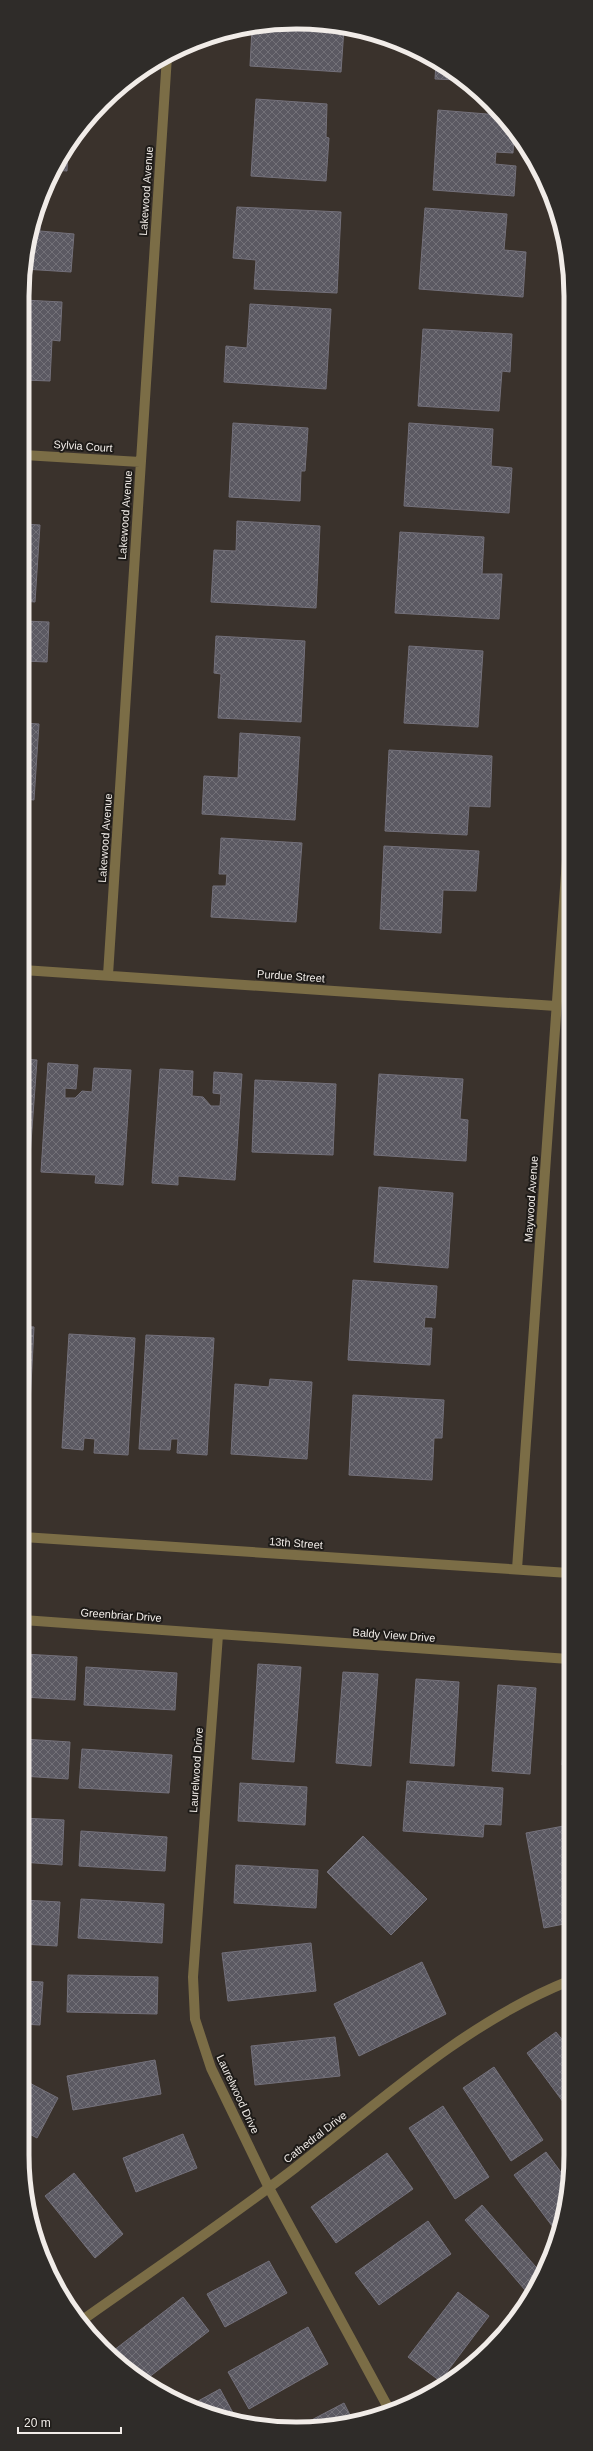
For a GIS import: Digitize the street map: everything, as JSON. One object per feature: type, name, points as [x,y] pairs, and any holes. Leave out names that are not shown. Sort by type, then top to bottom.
[{"type":"street","name":"Lakewood Avenue","points":[[108,976],[167,63]]},
{"type":"street","name":"Sylvia Court","points":[[29,455],[140,462]]},
{"type":"street","name":"Maywood Avenue","points":[[517,1570],[564,898]]},
{"type":"street","name":"Purdue Street","points":[[29,970],[556,1006]]},
{"type":"street","name":"13th Street","points":[[29,1537],[564,1573]]},
{"type":"street","name":"Greenbriar Drive","points":[[29,1620],[218,1635]]},
{"type":"street","name":"Baldy View Drive","points":[[218,1635],[564,1660]]},
{"type":"street","name":"Laurelwood Drive","points":[[218,1635],[193,1977],[195,2019],[211,2068],[269,2188],[387,2406]]},
{"type":"street","name":"Cathedral Drive","points":[[85,2318],[269,2188],[429,2064],[485,2024],[553,1987],[564,1984]]},
{"type":"building","points":[[296,29],[344,33],[341,72],[250,66],[252,33]]},
{"type":"building","points":[[436,68],[453,80],[435,79]]},
{"type":"building","points":[[256,99],[327,104],[326,137],[329,138],[326,181],[251,176]]},
{"type":"building","points":[[438,110],[493,115],[514,141],[513,153],[496,152],[495,164],[516,166],[514,196],[433,190]]},
{"type":"building","points":[[67,159],[67,171],[61,171]]},
{"type":"building","points":[[237,207],[341,212],[337,293],[254,289],[256,260],[233,258]]},
{"type":"building","points":[[425,208],[507,214],[504,250],[526,252],[523,297],[419,289]]},
{"type":"building","points":[[41,217],[40,231],[74,234],[71,272],[31,269],[34,244]]},
{"type":"building","points":[[29,300],[62,302],[60,341],[52,340],[50,381],[29,380]]},
{"type":"building","points":[[250,304],[331,309],[326,389],[224,382],[226,346],[247,348]]},
{"type":"building","points":[[423,329],[512,334],[510,372],[502,371],[499,411],[418,406]]},
{"type":"building","points":[[233,423],[308,428],[305,471],[301,471],[300,501],[229,497]]},
{"type":"building","points":[[409,423],[493,429],[491,466],[512,468],[509,513],[404,506]]},
{"type":"building","points":[[237,521],[320,526],[316,608],[211,602],[214,550],[236,551]]},
{"type":"building","points":[[29,524],[40,525],[35,602],[29,601]]},
{"type":"building","points":[[400,532],[484,537],[482,574],[502,574],[499,619],[395,613]]},
{"type":"building","points":[[29,621],[49,622],[47,662],[29,661]]},
{"type":"building","points":[[216,636],[305,641],[301,722],[218,718],[221,674],[214,673]]},
{"type":"building","points":[[409,646],[483,651],[478,727],[404,723]]},
{"type":"building","points":[[29,723],[39,724],[34,800],[29,800]]},
{"type":"building","points":[[240,733],[300,737],[295,820],[202,814],[204,776],[238,778]]},
{"type":"building","points":[[389,750],[492,756],[490,807],[469,806],[467,835],[385,831]]},
{"type":"building","points":[[221,838],[302,843],[296,922],[211,917],[213,886],[226,886],[227,874],[219,874]]},
{"type":"building","points":[[384,846],[479,851],[476,891],[443,890],[441,933],[380,929]]},
{"type":"building","points":[[29,1059],[37,1060],[29,1170]]},
{"type":"building","points":[[48,1063],[78,1065],[76,1089],[65,1088],[65,1098],[75,1098],[82,1091],[92,1092],[94,1068],[131,1070],[123,1185],[95,1183],[96,1175],[41,1172]]},
{"type":"building","points":[[160,1069],[193,1071],[192,1096],[203,1097],[211,1106],[220,1106],[221,1094],[213,1093],[214,1072],[242,1074],[235,1180],[178,1176],[178,1185],[152,1183]]},
{"type":"building","points":[[379,1074],[463,1079],[460,1119],[468,1120],[466,1161],[374,1155]]},
{"type":"building","points":[[255,1080],[336,1084],[333,1155],[252,1152]]},
{"type":"building","points":[[379,1187],[453,1193],[448,1268],[374,1262]]},
{"type":"building","points":[[353,1280],[437,1286],[435,1318],[425,1317],[424,1328],[432,1328],[430,1365],[348,1360]]},
{"type":"building","points":[[29,1327],[34,1327],[29,1424]]},
{"type":"building","points":[[69,1334],[135,1338],[128,1455],[94,1453],[95,1439],[84,1438],[83,1450],[62,1448]]},
{"type":"building","points":[[146,1335],[214,1338],[207,1455],[177,1453],[178,1439],[171,1439],[170,1450],[139,1449]]},
{"type":"building","points":[[270,1379],[312,1382],[307,1459],[231,1454],[235,1384],[269,1387]]},
{"type":"building","points":[[353,1395],[444,1400],[442,1438],[434,1438],[432,1480],[349,1475]]},
{"type":"building","points":[[29,1654],[77,1657],[75,1700],[29,1697]]},
{"type":"building","points":[[258,1664],[301,1667],[294,1762],[252,1759]]},
{"type":"building","points":[[86,1667],[177,1673],[175,1710],[84,1705]]},
{"type":"building","points":[[343,1672],[378,1674],[371,1766],[336,1763]]},
{"type":"building","points":[[416,1679],[459,1682],[454,1766],[410,1763]]},
{"type":"building","points":[[498,1685],[536,1688],[530,1774],[492,1771]]},
{"type":"building","points":[[564,1735],[564,1765],[562,1765]]},
{"type":"building","points":[[29,1739],[70,1742],[68,1779],[29,1776]]},
{"type":"building","points":[[82,1749],[172,1755],[169,1793],[79,1788]]},
{"type":"building","points":[[407,1781],[503,1788],[501,1825],[484,1824],[483,1837],[403,1831]]},
{"type":"building","points":[[240,1783],[307,1787],[305,1825],[238,1821]]},
{"type":"building","points":[[29,1818],[64,1820],[62,1865],[29,1863]]},
{"type":"building","points":[[564,1826],[564,1924],[544,1928],[526,1833]]},
{"type":"building","points":[[81,1831],[167,1837],[165,1871],[79,1866]]},
{"type":"building","points":[[363,1836],[427,1899],[391,1935],[327,1872]]},
{"type":"building","points":[[236,1865],[318,1870],[316,1908],[234,1903]]},
{"type":"building","points":[[81,1899],[164,1904],[162,1943],[78,1938]]},
{"type":"building","points":[[29,1900],[60,1902],[57,1946],[29,1944]]},
{"type":"building","points":[[311,1943],[316,1991],[228,2001],[222,1953]]},
{"type":"building","points":[[422,1962],[446,2014],[359,2056],[334,2004]]},
{"type":"building","points":[[68,1975],[158,1977],[157,2014],[67,2012]]},
{"type":"building","points":[[29,1981],[43,1982],[40,2025],[29,2024]]},
{"type":"building","points":[[556,2032],[564,2042],[564,2103],[527,2053]]},
{"type":"building","points":[[335,2037],[340,2076],[255,2085],[251,2046]]},
{"type":"building","points":[[155,2060],[161,2094],[73,2110],[67,2076]]},
{"type":"building","points":[[494,2067],[543,2140],[511,2161],[463,2088]]},
{"type":"building","points":[[29,2083],[58,2098],[37,2138],[29,2134]]},
{"type":"building","points":[[443,2106],[489,2177],[455,2199],[409,2128]]},
{"type":"building","points":[[183,2134],[197,2168],[136,2192],[123,2158]]},
{"type":"building","points":[[546,2152],[563,2175],[559,2207],[554,2228],[514,2175]]},
{"type":"building","points":[[387,2153],[413,2189],[336,2243],[311,2207]]},
{"type":"building","points":[[74,2173],[123,2234],[95,2258],[45,2196]]},
{"type":"building","points":[[482,2205],[538,2269],[526,2291],[465,2220]]},
{"type":"building","points":[[428,2221],[451,2254],[379,2305],[355,2273]]},
{"type":"building","points":[[269,2261],[287,2293],[225,2327],[207,2294]]},
{"type":"building","points":[[458,2292],[489,2316],[439,2380],[408,2357]]},
{"type":"building","points":[[183,2297],[209,2331],[149,2377],[114,2350]]},
{"type":"building","points":[[308,2327],[328,2364],[249,2409],[228,2372]]},
{"type":"building","points":[[220,2389],[234,2415],[211,2408],[195,2402]]},
{"type":"building","points":[[344,2403],[351,2417],[331,2420],[309,2421]]}]
